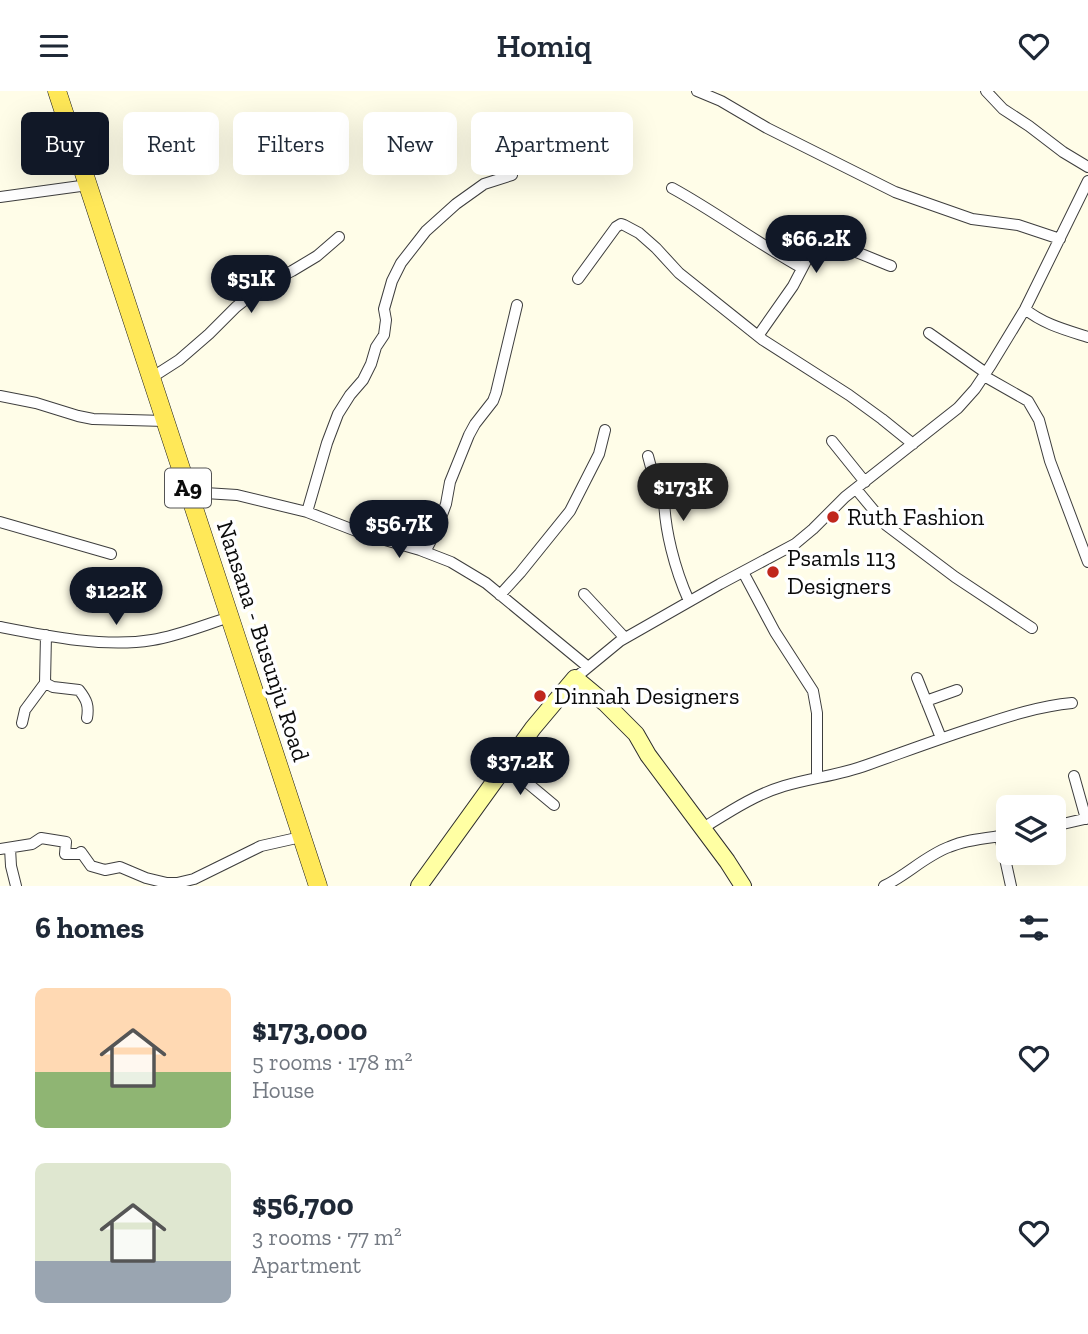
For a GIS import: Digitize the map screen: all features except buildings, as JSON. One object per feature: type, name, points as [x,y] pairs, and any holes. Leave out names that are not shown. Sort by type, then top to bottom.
[{"type":"main road","name":"Nansana - Busunju Road","points":[[57,91],[318,886]]},
{"type":"street","points":[[697,91],[895,192],[972,219],[1017,225],[1060,239]]},
{"type":"street","points":[[986,91],[1003,109],[1088,167]]},
{"type":"street","points":[[307,512],[338,414],[363,380],[376,347],[384,335],[384,309],[392,281],[401,264],[426,231],[456,204],[484,184],[512,176]]},
{"type":"street","points":[[419,886],[533,727],[603,654],[689,601],[795,544],[860,486],[958,408],[985,374],[1025,309],[1088,181]]},
{"type":"street","points":[[0,197],[88,185]]},
{"type":"street","points":[[671,188],[802,268]]},
{"type":"street","points":[[578,279],[616,227],[621,225],[639,233],[679,274],[758,335],[849,395],[913,444]]},
{"type":"street","points":[[151,378],[179,360],[264,285],[317,256],[339,237]]},
{"type":"street","points":[[758,335],[793,286],[818,241],[891,266]]},
{"type":"street","points":[[425,552],[436,531],[446,504],[450,482],[469,435],[496,393],[517,305]]},
{"type":"street","points":[[1025,309],[1050,324],[1088,337]]},
{"type":"street","points":[[929,333],[1028,401],[1039,420],[1050,461],[1088,562]]},
{"type":"street","points":[[0,396],[93,419],[165,421]]},
{"type":"street","points":[[500,595],[570,511],[599,454],[606,430]]},
{"type":"street","points":[[832,441],[886,525],[955,577],[1031,628]]},
{"type":"street","points":[[648,456],[656,486],[664,495],[677,573],[689,601]]},
{"type":"street","points":[[189,492],[237,495],[307,512],[363,534],[425,552],[468,571],[500,595],[582,673],[605,703],[636,734],[648,755],[743,886]]},
{"type":"street","points":[[0,522],[111,554]]},
{"type":"street","points":[[743,572],[775,632],[813,691],[817,713],[817,777]]},
{"type":"street","points":[[584,594],[625,638]]},
{"type":"street","points":[[0,627],[108,643],[134,643],[168,637],[230,617]]},
{"type":"street","points":[[22,723],[24,710],[45,683],[46,635]]},
{"type":"street","points":[[917,678],[941,738]]},
{"type":"street","points":[[45,683],[54,687],[79,690],[89,708],[87,718]]},
{"type":"street","points":[[926,701],[957,690]]},
{"type":"street","points":[[703,828],[757,796],[781,787],[850,771],[941,738],[1034,710],[1072,703]]},
{"type":"street","points":[[506,765],[554,805]]},
{"type":"street","points":[[1066,823],[1087,818],[1074,776]]},
{"type":"street","points":[[16,886],[5,848],[32,844],[41,838],[66,842],[65,854],[81,852],[91,866],[105,870],[120,867],[154,883],[177,883],[194,879],[261,846],[301,837]]},
{"type":"street","points":[[884,886],[950,846],[996,837]]},
{"type":"street","points":[[1008,865],[1011,886]]},
{"type":"place","name":"Ruth Fashion","points":[[833,517]]},
{"type":"place","name":"Psamls 113 Designers","points":[[773,572]]},
{"type":"place","name":"Dinnah Designers","points":[[540,696]]}]
